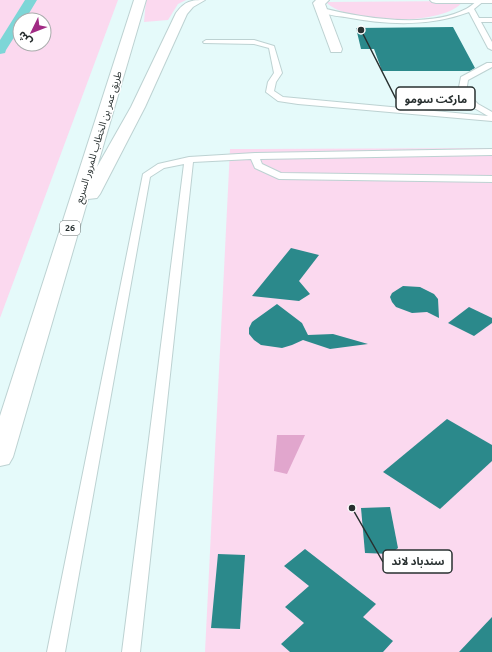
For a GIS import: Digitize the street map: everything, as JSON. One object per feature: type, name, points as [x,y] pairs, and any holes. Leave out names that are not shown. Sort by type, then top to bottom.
[{"type":"main road","name":"طريق عمر بن الخطاب للمرور السريع","points":[[0,457],[140,0]]},
{"type":"main road","points":[[68,235],[138,107],[182,13],[189,5],[199,0]]},
{"type":"main road","points":[[436,0],[492,0]]},
{"type":"main road","points":[[322,5],[336,49]]},
{"type":"lane","points":[[322,5],[341,16],[399,22],[436,20],[456,15],[471,9],[482,0]]},
{"type":"lane","points":[[471,9],[492,48]]},
{"type":"lane","points":[[477,20],[492,20]]},
{"type":"lane","points":[[206,42],[254,42],[272,47],[278,72],[272,82],[270,92],[282,99],[298,102],[492,119]]},
{"type":"lane","points":[[490,66],[464,78],[462,92],[466,99],[475,107],[492,115]]},
{"type":"lane","points":[[56,652],[146,176],[161,166],[189,160],[255,156],[492,152]]},
{"type":"lane","points":[[255,156],[258,166],[278,176],[492,179]]},
{"type":"lane","points":[[131,652],[189,160]]},
{"type":"shaded area","points":[[0,0],[118,0],[0,318]]},
{"type":"shaded area","points":[[146,0],[186,0],[178,4],[168,20],[144,22]]},
{"type":"shaded area","points":[[463,1],[453,9],[437,15],[417,19],[395,20],[353,15],[337,9],[326,2]]},
{"type":"shaded area","points":[[492,148],[492,652],[205,652],[230,149]]},
{"type":"shaded area","points":[[277,435],[305,435],[287,474],[274,471]]},
{"type":"building","points":[[453,27],[475,68],[470,71],[382,71],[374,49],[361,49],[356,28]]},
{"type":"building","points":[[291,248],[319,255],[299,281],[310,294],[299,301],[252,296]]},
{"type":"building","points":[[403,286],[420,287],[434,294],[438,299],[439,318],[427,312],[412,313],[396,307],[390,297],[392,293]]},
{"type":"building","points":[[277,304],[302,323],[308,335],[333,334],[368,344],[330,349],[303,340],[282,348],[261,345],[249,334],[249,328],[252,322]]},
{"type":"building","points":[[469,307],[492,318],[492,323],[474,336],[448,323]]},
{"type":"building","points":[[447,419],[492,445],[492,461],[440,509],[383,472]]},
{"type":"building","points":[[390,507],[398,548],[390,554],[365,553],[361,508]]},
{"type":"building","points":[[305,549],[376,604],[363,617],[393,641],[383,652],[290,652],[281,644],[304,623],[285,607],[309,586],[284,566]]},
{"type":"building","points":[[218,554],[245,555],[240,629],[211,628]]},
{"type":"building","points":[[492,617],[492,652],[459,652]]},
{"type":"waterway","points":[[0,50],[31,0]]},
{"type":"place","name":"ماركت سومو","points":[[361,30]]},
{"type":"place","name":"سندباد لاند","points":[[352,508]]}]
